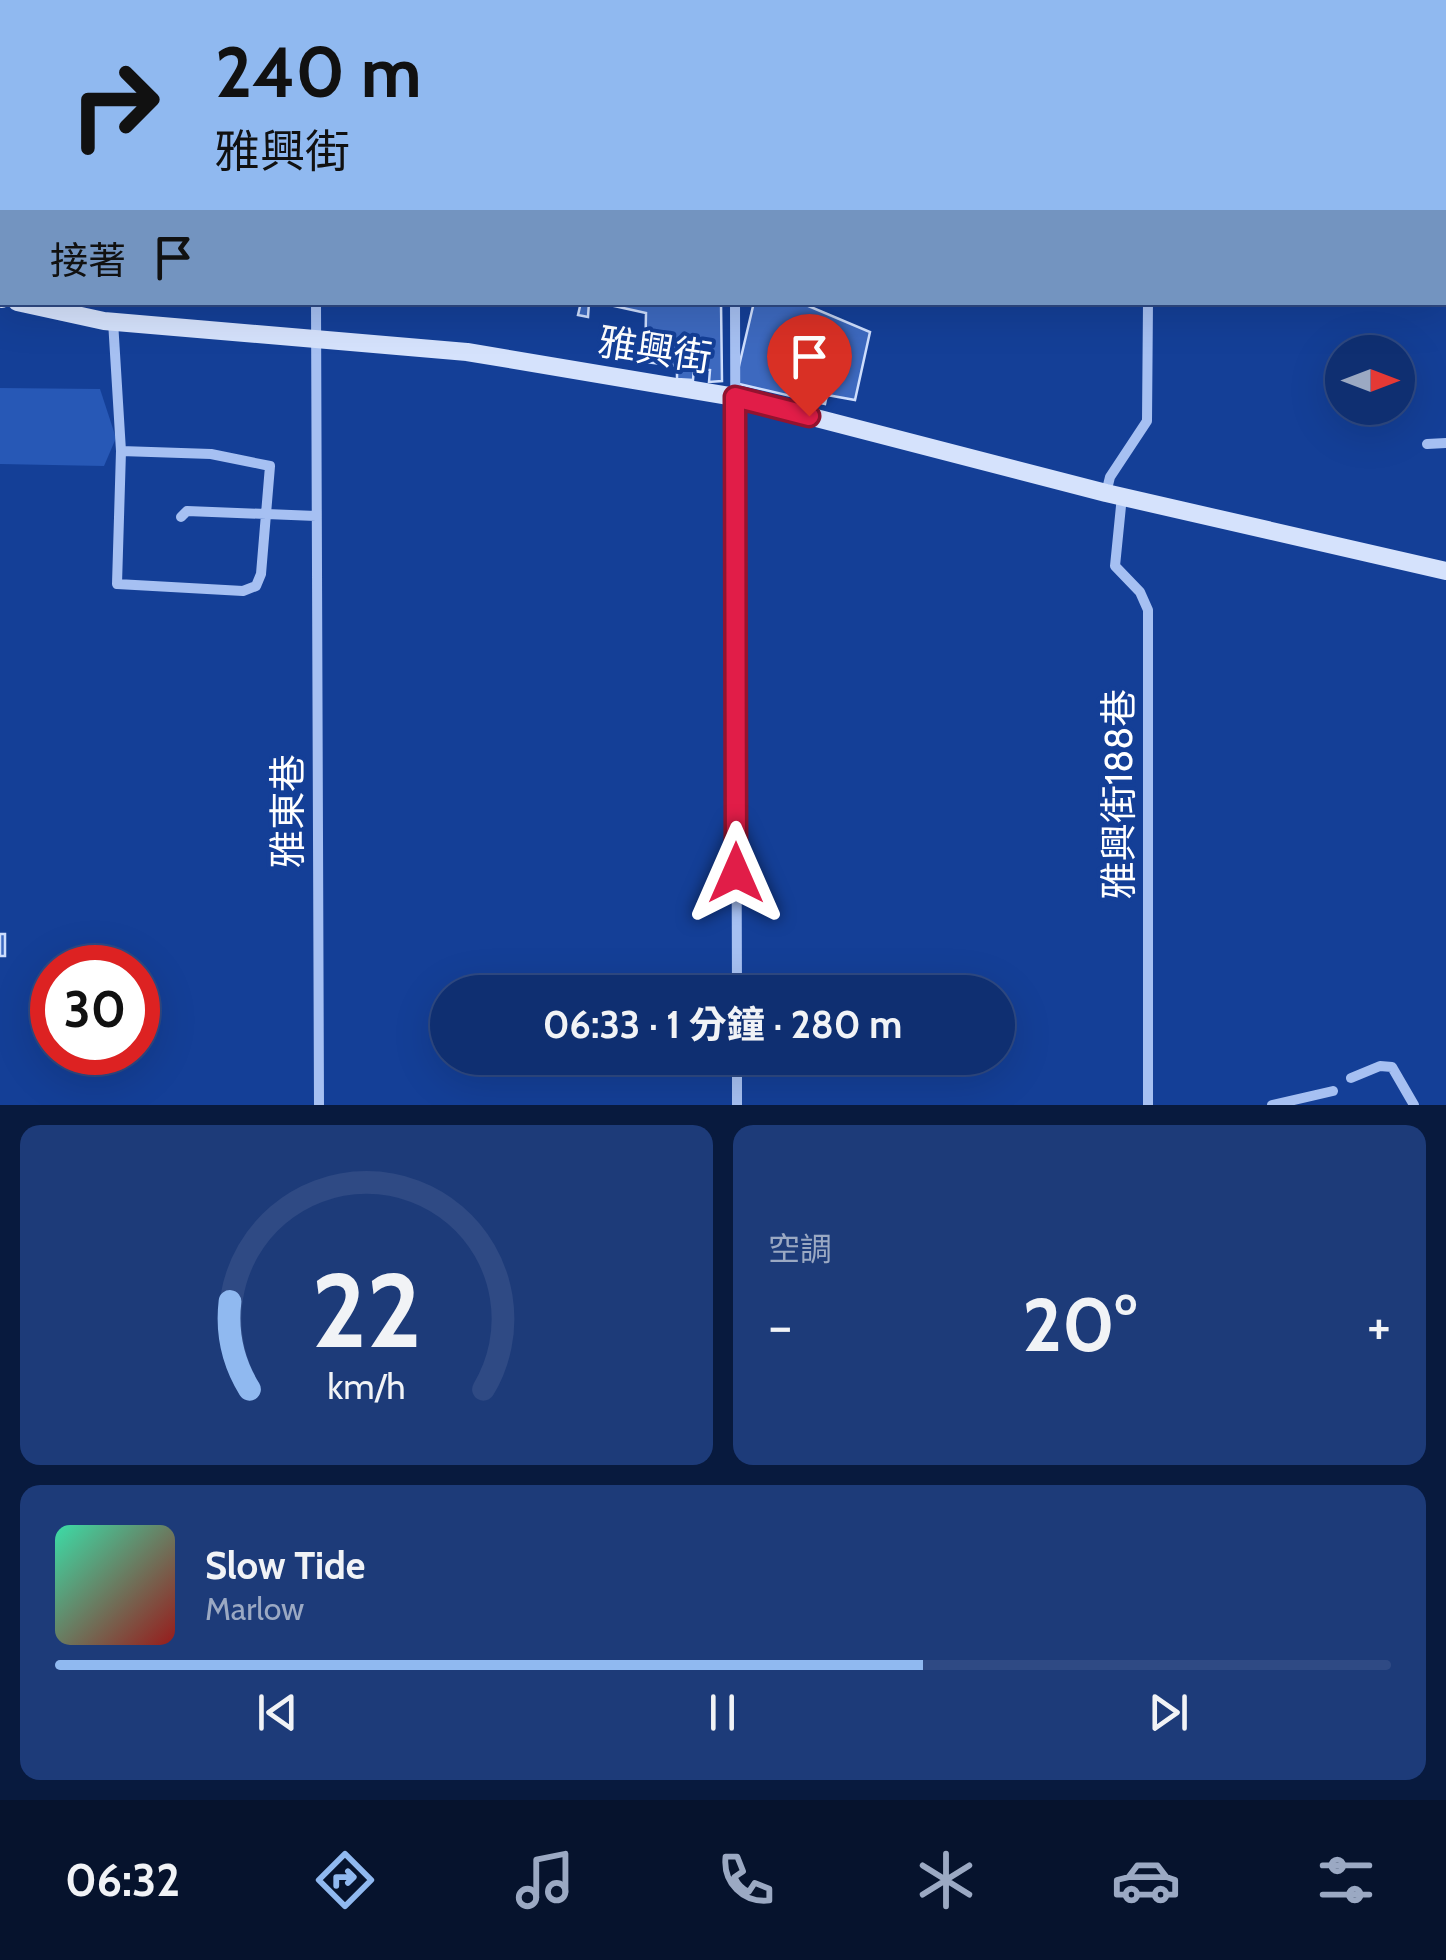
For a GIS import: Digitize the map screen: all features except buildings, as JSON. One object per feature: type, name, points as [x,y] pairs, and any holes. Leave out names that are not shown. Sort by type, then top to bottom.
[{"type":"street","name":"雅興街","points":[[38,305],[468,352],[735,397],[1114,494],[1446,571]]},
{"type":"street","name":"雅東巷","points":[[316,305],[320,1105]]},
{"type":"street","points":[[735,305],[737,975]]},
{"type":"street","points":[[1114,494],[1110,477],[1147,421],[1148,305]]},
{"type":"street","points":[[108,315],[121,451],[116,584],[250,589],[261,574],[270,466],[211,454],[121,451]]},
{"type":"street","points":[[1428,444],[1446,444]]},
{"type":"street","name":"雅興街188巷","points":[[1114,494],[1114,566],[1140,592],[1148,610],[1148,1105]]},
{"type":"street","points":[[181,517],[187,511],[316,516]]},
{"type":"street","points":[[1351,1078],[1380,1066],[1392,1068],[1414,1105]]},
{"type":"street","points":[[737,1075],[737,1105]]},
{"type":"street","points":[[1272,1105],[1333,1091]]},
{"type":"shaded area","points":[[0,388],[100,389],[116,438],[104,466],[0,464]]},
{"type":"route","points":[[736,873],[735,397],[809,416]]}]
